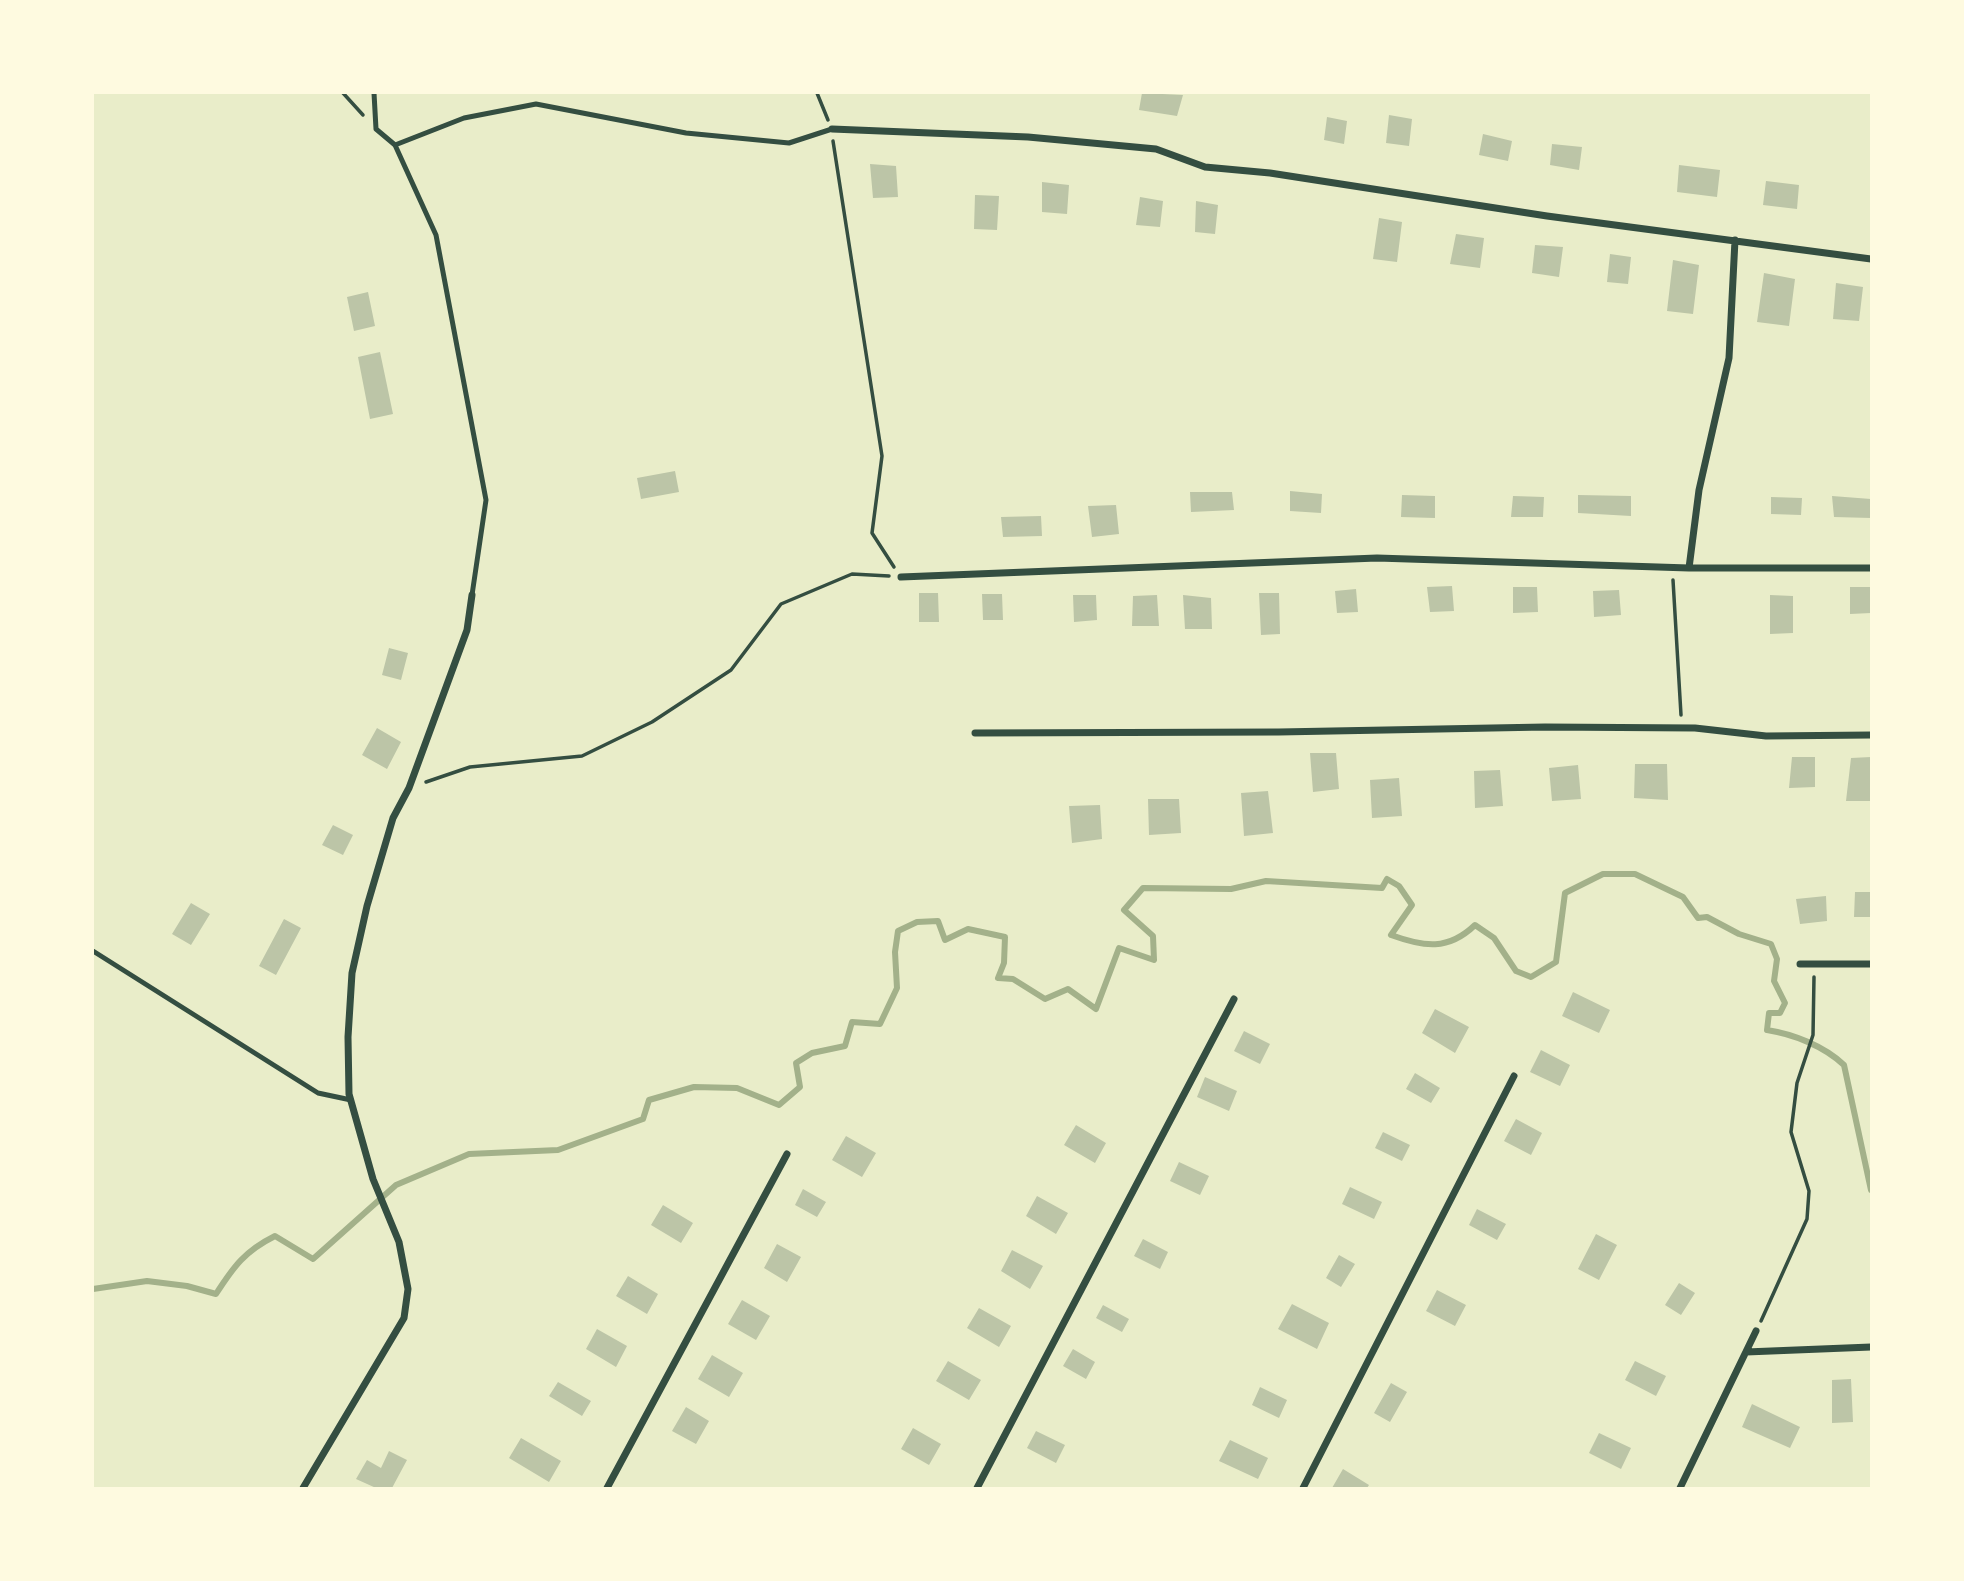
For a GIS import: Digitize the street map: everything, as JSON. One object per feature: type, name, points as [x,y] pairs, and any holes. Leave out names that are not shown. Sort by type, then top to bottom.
[{"type":"street","points":[[832,129],[1028,137],[1156,149],[1205,167],[1270,173],[1547,216],[1871,259]]},
{"type":"street","points":[[1689,568],[1699,490],[1729,358],[1735,240]]},
{"type":"street","points":[[901,577],[1377,558],[1689,568],[1871,568]]},
{"type":"street","points":[[303,1488],[404,1318],[408,1289],[399,1242],[373,1178],[351,1100],[348,1037],[352,973],[367,906],[393,818],[409,788],[467,630],[472,595]]},
{"type":"street","points":[[975,733],[1682,728],[1766,736],[1871,735]]},
{"type":"street","points":[[1800,964],[1871,964]]},
{"type":"street","points":[[976,1488],[1234,999]]},
{"type":"street","points":[[1303,1488],[1514,1076]]},
{"type":"street","points":[[607,1488],[787,1154]]},
{"type":"street","points":[[1680,1488],[1756,1331]]},
{"type":"street","points":[[1745,1352],[1871,1347]]},
{"type":"lane","points":[[374,93],[376,129],[395,145],[436,234],[486,500],[472,595]]},
{"type":"lane","points":[[395,145],[464,118],[536,104],[687,133],[776,142],[789,143],[832,129]]},
{"type":"lane","points":[[93,951],[318,1093],[351,1100]]},
{"type":"path","points":[[344,93],[376,129]]},
{"type":"path","points":[[817,93],[832,129],[882,456],[872,533],[901,577]]},
{"type":"path","points":[[1672,567],[1682,728]]},
{"type":"path","points":[[409,788],[470,767],[582,755],[652,722],[731,670],[781,604],[852,574],[901,577]]},
{"type":"path","points":[[1756,1331],[1807,1219],[1809,1191],[1791,1132],[1797,1083],[1813,1035],[1814,964]]},
{"type":"building","points":[[1142,93],[1183,95],[1177,116],[1139,110]]},
{"type":"building","points":[[1389,115],[1412,119],[1409,146],[1386,143]]},
{"type":"building","points":[[1327,117],[1347,121],[1344,144],[1324,140]]},
{"type":"building","points":[[1483,134],[1512,141],[1508,161],[1479,155]]},
{"type":"building","points":[[1552,144],[1582,147],[1579,170],[1550,165]]},
{"type":"building","points":[[870,164],[896,166],[898,197],[873,198]]},
{"type":"building","points":[[1679,165],[1720,170],[1717,197],[1677,192]]},
{"type":"building","points":[[1766,181],[1799,185],[1797,209],[1763,205]]},
{"type":"building","points":[[1042,182],[1069,185],[1067,214],[1042,212]]},
{"type":"building","points":[[975,195],[999,196],[997,230],[974,229]]},
{"type":"building","points":[[1140,197],[1163,201],[1160,227],[1136,225]]},
{"type":"building","points":[[1196,201],[1218,205],[1215,234],[1195,232]]},
{"type":"building","points":[[1379,218],[1402,222],[1397,262],[1373,259]]},
{"type":"building","points":[[1456,234],[1484,238],[1480,268],[1450,264]]},
{"type":"building","points":[[1535,245],[1563,247],[1559,277],[1532,273]]},
{"type":"building","points":[[1610,254],[1631,257],[1628,284],[1607,282]]},
{"type":"building","points":[[1673,260],[1699,265],[1693,314],[1667,311]]},
{"type":"building","points":[[1764,273],[1795,279],[1789,326],[1757,322]]},
{"type":"building","points":[[1836,283],[1863,287],[1859,321],[1833,319]]},
{"type":"building","points":[[368,292],[375,326],[354,331],[347,297]]},
{"type":"building","points":[[380,352],[393,414],[370,419],[358,357]]},
{"type":"building","points":[[675,471],[679,492],[641,499],[637,478]]},
{"type":"building","points":[[1290,491],[1322,494],[1321,513],[1290,511]]},
{"type":"building","points":[[1190,492],[1232,492],[1234,510],[1191,512]]},
{"type":"building","points":[[1402,495],[1435,496],[1435,518],[1401,517]]},
{"type":"building","points":[[1578,495],[1631,496],[1631,516],[1578,513]]},
{"type":"building","points":[[1513,496],[1544,497],[1543,517],[1511,517]]},
{"type":"building","points":[[1832,496],[1871,499],[1871,518],[1834,517]]},
{"type":"building","points":[[1771,497],[1802,498],[1801,515],[1771,514]]},
{"type":"building","points":[[1116,505],[1119,534],[1092,537],[1088,506]]},
{"type":"building","points":[[1041,516],[1042,536],[1003,537],[1001,517]]},
{"type":"building","points":[[1452,586],[1454,611],[1430,612],[1427,587]]},
{"type":"building","points":[[1513,587],[1537,587],[1538,612],[1513,613]]},
{"type":"building","points":[[1850,587],[1871,587],[1871,613],[1850,614]]},
{"type":"building","points":[[1356,589],[1358,612],[1337,613],[1335,591]]},
{"type":"building","points":[[1619,590],[1621,615],[1594,617],[1593,591]]},
{"type":"building","points":[[919,593],[938,593],[939,622],[919,622]]},
{"type":"building","points":[[1259,593],[1279,593],[1280,634],[1261,635]]},
{"type":"building","points":[[982,594],[1002,594],[1003,620],[983,620]]},
{"type":"building","points":[[1073,595],[1096,595],[1097,620],[1074,622]]},
{"type":"building","points":[[1157,595],[1159,626],[1132,626],[1133,596]]},
{"type":"building","points":[[1183,595],[1211,598],[1212,629],[1185,629]]},
{"type":"building","points":[[1770,595],[1793,596],[1793,633],[1770,634]]},
{"type":"building","points":[[389,648],[408,653],[401,680],[382,675]]},
{"type":"building","points":[[377,728],[401,742],[387,769],[362,755]]},
{"type":"building","points":[[1310,753],[1336,753],[1339,789],[1313,792]]},
{"type":"building","points":[[1792,757],[1815,757],[1815,787],[1789,788]]},
{"type":"building","points":[[1871,757],[1871,801],[1846,801],[1851,758]]},
{"type":"building","points":[[1635,764],[1667,764],[1668,800],[1634,798]]},
{"type":"building","points":[[1578,765],[1581,799],[1552,801],[1549,768]]},
{"type":"building","points":[[1500,770],[1503,806],[1475,808],[1474,771]]},
{"type":"building","points":[[1399,778],[1402,816],[1372,818],[1370,780]]},
{"type":"building","points":[[1268,791],[1273,833],[1244,836],[1241,793]]},
{"type":"building","points":[[1148,799],[1179,799],[1181,833],[1149,835]]},
{"type":"building","points":[[1100,805],[1102,839],[1072,843],[1069,806]]},
{"type":"building","points":[[333,825],[353,835],[343,855],[322,845]]},
{"type":"building","points":[[1855,892],[1871,892],[1871,917],[1854,917]]},
{"type":"building","points":[[1826,896],[1827,921],[1800,924],[1796,899]]},
{"type":"building","points":[[191,903],[210,914],[191,945],[172,934]]},
{"type":"building","points":[[284,919],[301,928],[276,975],[259,966]]},
{"type":"building","points":[[1573,992],[1610,1010],[1599,1033],[1562,1016]]},
{"type":"building","points":[[1435,1009],[1469,1027],[1455,1053],[1422,1033]]},
{"type":"building","points":[[1244,1031],[1270,1044],[1260,1064],[1234,1051]]},
{"type":"building","points":[[1541,1050],[1570,1065],[1560,1086],[1530,1072]]},
{"type":"building","points":[[1415,1073],[1440,1088],[1431,1103],[1406,1089]]},
{"type":"building","points":[[1205,1077],[1237,1091],[1229,1111],[1197,1097]]},
{"type":"building","points":[[1516,1119],[1542,1133],[1531,1155],[1504,1141]]},
{"type":"building","points":[[1076,1125],[1106,1143],[1095,1163],[1064,1145]]},
{"type":"building","points":[[1383,1132],[1410,1145],[1402,1161],[1375,1148]]},
{"type":"building","points":[[846,1136],[876,1153],[862,1177],[832,1160]]},
{"type":"building","points":[[1179,1162],[1209,1176],[1200,1195],[1170,1181]]},
{"type":"building","points":[[1350,1187],[1382,1202],[1374,1219],[1342,1204]]},
{"type":"building","points":[[803,1189],[826,1202],[817,1217],[795,1205]]},
{"type":"building","points":[[1037,1196],[1068,1213],[1056,1234],[1026,1216]]},
{"type":"building","points":[[663,1205],[693,1223],[681,1243],[651,1225]]},
{"type":"building","points":[[1477,1209],[1506,1224],[1497,1240],[1469,1225]]},
{"type":"building","points":[[1596,1234],[1617,1245],[1599,1280],[1578,1269]]},
{"type":"building","points":[[1143,1239],[1168,1252],[1160,1269],[1134,1256]]},
{"type":"building","points":[[777,1244],[801,1257],[787,1282],[764,1268]]},
{"type":"building","points":[[1012,1250],[1043,1266],[1030,1289],[1001,1271]]},
{"type":"building","points":[[1339,1255],[1355,1264],[1341,1287],[1326,1278]]},
{"type":"building","points":[[628,1276],[658,1294],[647,1314],[616,1296]]},
{"type":"building","points":[[1679,1283],[1695,1293],[1681,1315],[1665,1305]]},
{"type":"building","points":[[1437,1290],[1466,1305],[1455,1326],[1426,1311]]},
{"type":"building","points":[[742,1300],[770,1316],[756,1340],[728,1324]]},
{"type":"building","points":[[1292,1304],[1329,1323],[1317,1349],[1278,1329]]},
{"type":"building","points":[[1103,1305],[1129,1319],[1122,1332],[1096,1318]]},
{"type":"building","points":[[979,1308],[1011,1326],[999,1347],[967,1328]]},
{"type":"building","points":[[597,1329],[627,1346],[616,1367],[586,1349]]},
{"type":"building","points":[[1073,1349],[1095,1362],[1086,1379],[1063,1366]]},
{"type":"building","points":[[712,1355],[743,1373],[729,1397],[698,1379]]},
{"type":"building","points":[[948,1361],[981,1380],[969,1400],[936,1381]]},
{"type":"building","points":[[1635,1361],[1666,1376],[1656,1396],[1625,1380]]},
{"type":"building","points":[[1851,1379],[1853,1422],[1832,1423],[1832,1380]]},
{"type":"building","points":[[558,1382],[591,1401],[582,1416],[549,1396]]},
{"type":"building","points":[[1391,1383],[1407,1392],[1390,1422],[1374,1413]]},
{"type":"building","points":[[1260,1387],[1287,1400],[1279,1418],[1252,1405]]},
{"type":"building","points":[[1752,1404],[1800,1427],[1790,1448],[1742,1427]]},
{"type":"building","points":[[686,1407],[709,1421],[696,1444],[672,1431]]},
{"type":"building","points":[[913,1428],[941,1444],[929,1465],[901,1449]]},
{"type":"building","points":[[1036,1431],[1065,1445],[1056,1463],[1027,1448]]},
{"type":"building","points":[[1599,1433],[1631,1448],[1621,1469],[1589,1453]]},
{"type":"building","points":[[521,1438],[561,1461],[549,1482],[509,1458]]},
{"type":"building","points":[[1230,1440],[1268,1458],[1258,1479],[1219,1461]]},
{"type":"building","points":[[389,1451],[407,1460],[392,1488],[376,1488],[356,1479],[367,1460],[381,1468]]},
{"type":"building","points":[[1343,1469],[1369,1485],[1367,1488],[1332,1488]]},
{"type":"waterway","points":[[93,1289],[147,1281],[187,1286],[216,1294],[241,1260],[275,1236],[313,1259],[396,1185],[469,1154],[558,1150],[643,1119],[649,1100],[694,1087],[737,1088],[779,1105],[800,1087],[796,1063],[812,1053],[845,1046],[852,1022],[880,1024],[897,988],[895,952],[898,931],[917,922],[938,921],[945,940],[968,929],[1005,937],[1004,963],[998,978],[1013,979],[1045,999],[1068,989],[1096,1009],[1119,948],[1154,960],[1153,936],[1124,910],[1143,888],[1231,889],[1266,881],[1382,888],[1387,879],[1399,886],[1412,905],[1391,935],[1425,944],[1445,943],[1475,925],[1494,938],[1516,971],[1531,977],[1556,962],[1565,893],[1603,874],[1635,874],[1683,897],[1698,918],[1707,917],[1739,934],[1771,944],[1777,959],[1774,981],[1785,1003],[1780,1013],[1769,1013],[1767,1030],[1808,1042],[1844,1065],[1871,1190]]}]
